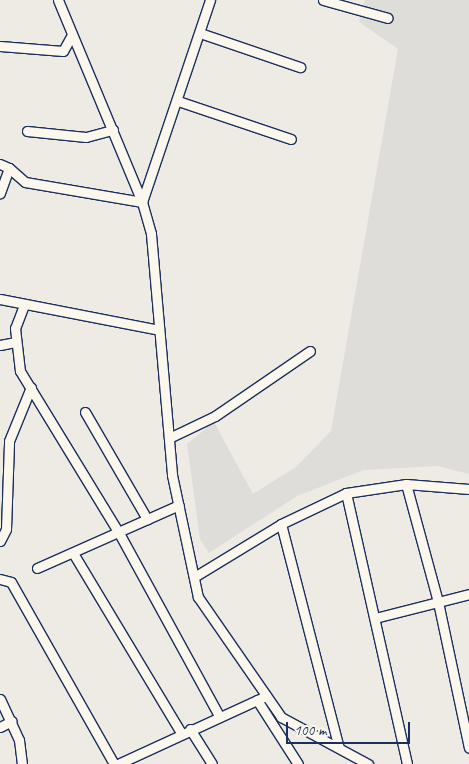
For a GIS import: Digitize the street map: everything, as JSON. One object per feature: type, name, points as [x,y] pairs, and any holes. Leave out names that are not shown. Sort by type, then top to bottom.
[{"type":"street","points":[[58,0],[142,202],[151,234],[169,438],[179,505],[198,597],[281,717],[368,764]]},
{"type":"street","points":[[142,202],[178,101],[210,0]]},
{"type":"street","points":[[323,0],[388,18]]},
{"type":"street","points":[[200,33],[300,67]]},
{"type":"street","points":[[0,46],[63,51],[72,35]]},
{"type":"street","points":[[178,101],[291,139]]},
{"type":"street","points":[[27,132],[86,137],[113,130]]},
{"type":"street","points":[[0,164],[9,168],[25,182],[142,202]]},
{"type":"street","points":[[0,192],[9,168]]},
{"type":"street","points":[[0,299],[159,330]]},
{"type":"street","points":[[24,305],[15,342],[18,365],[119,533],[219,716]]},
{"type":"street","points":[[0,345],[15,342]]},
{"type":"street","points":[[169,438],[215,416],[310,351]]},
{"type":"street","points":[[0,541],[6,529],[8,441],[31,387]]},
{"type":"street","points":[[85,412],[147,519]]},
{"type":"street","points":[[194,577],[281,524],[346,493],[406,484],[469,489]]},
{"type":"street","points":[[406,484],[438,602],[469,748]]},
{"type":"street","points":[[346,493],[407,764]]},
{"type":"street","points":[[37,568],[179,505]]},
{"type":"street","points":[[281,524],[339,748]]},
{"type":"street","points":[[73,553],[181,733]]},
{"type":"street","points":[[0,579],[11,582],[114,764]]},
{"type":"street","points":[[375,618],[469,594]]},
{"type":"street","points":[[118,764],[181,733],[266,696]]},
{"type":"street","points":[[0,699],[12,721],[22,764]]},
{"type":"street","points":[[257,700],[298,764]]},
{"type":"street","points":[[0,727],[12,721]]},
{"type":"street","points":[[190,729],[212,764]]},
{"type":"shaded area","points":[[365,0],[469,0],[469,474],[438,466],[364,470],[297,496],[209,553],[200,539],[187,444],[214,422],[253,494],[296,467],[331,431],[398,49],[359,22]]}]
